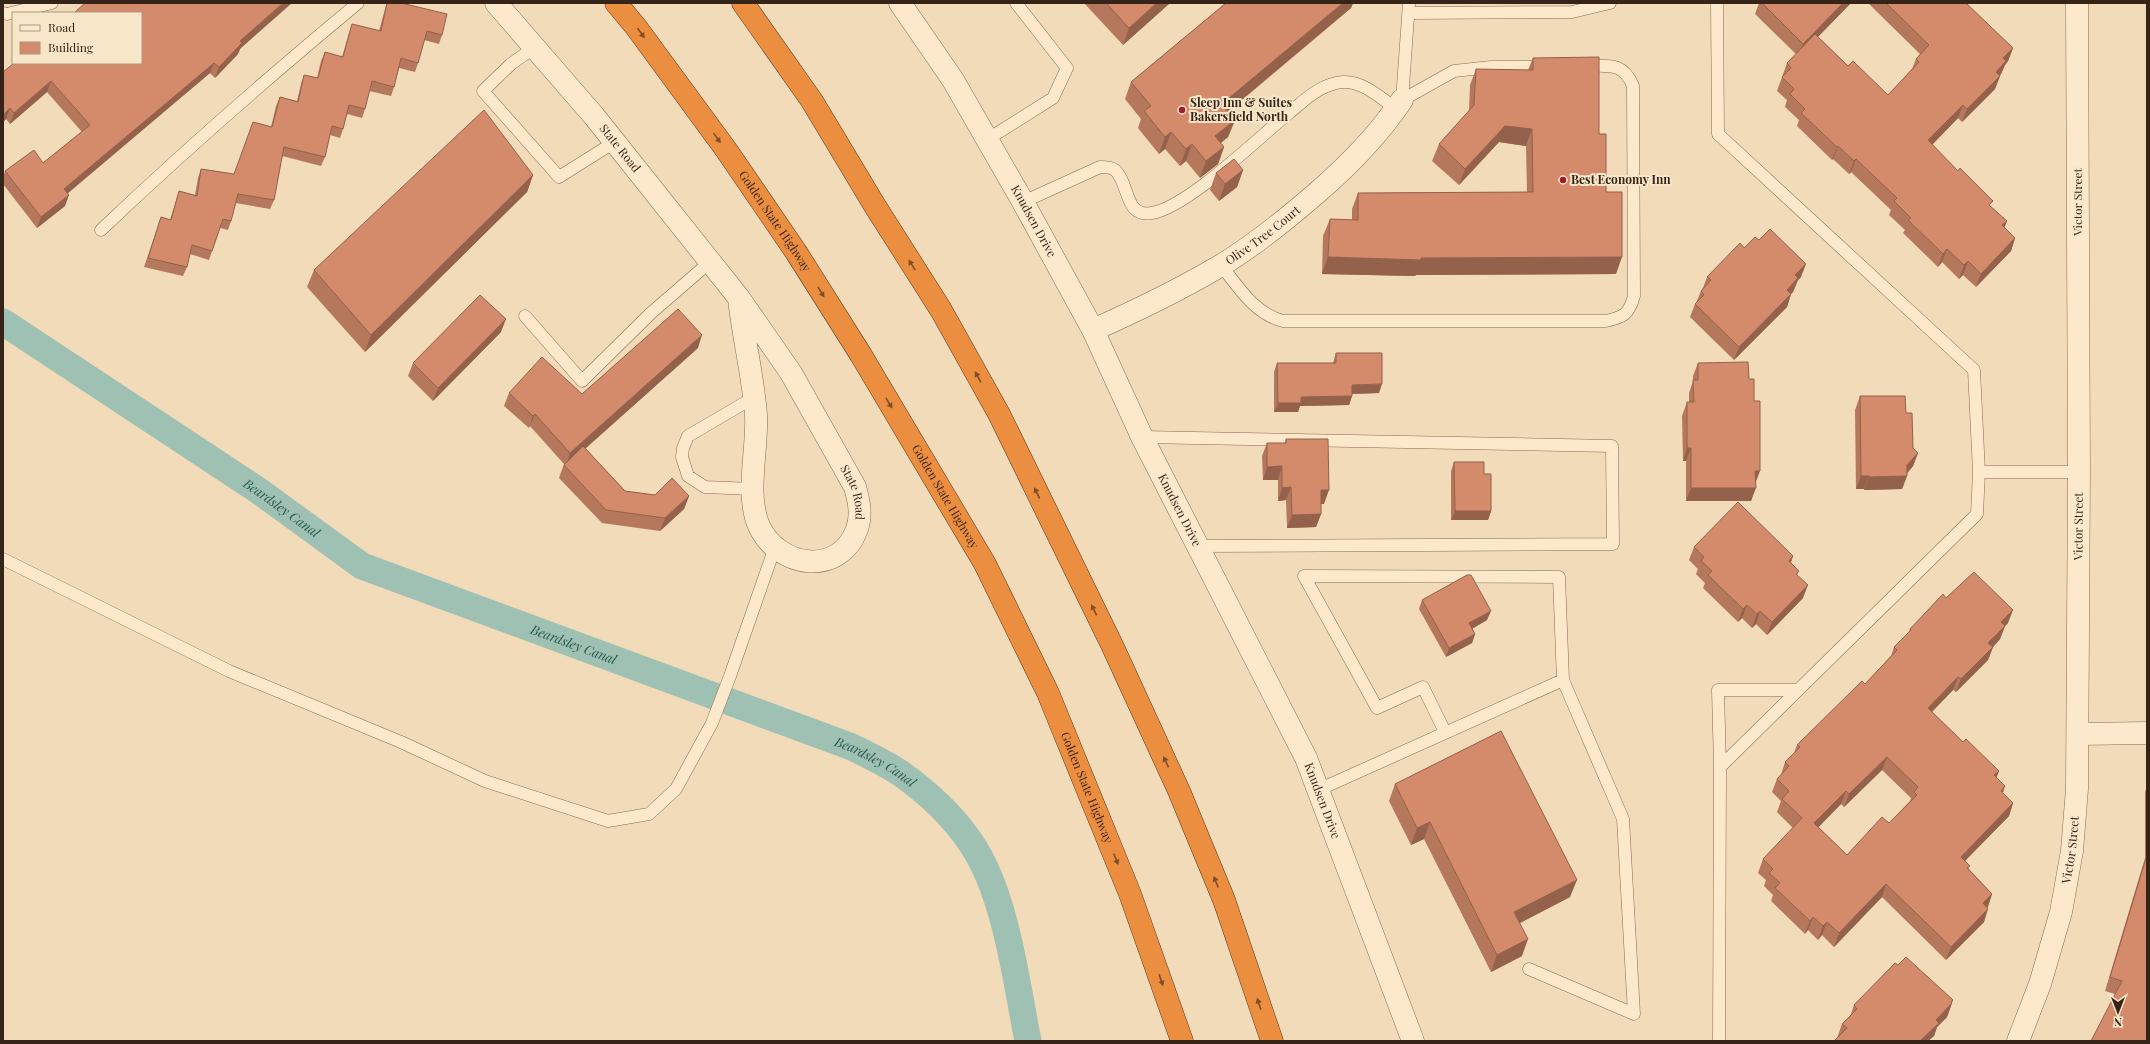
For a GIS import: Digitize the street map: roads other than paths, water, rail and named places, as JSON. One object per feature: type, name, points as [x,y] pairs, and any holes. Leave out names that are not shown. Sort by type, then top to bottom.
[{"type":"highway","name":"Golden State Highway","points":[[616,3],[636,27],[727,152],[796,252],[861,355],[985,564],[1048,693],[1130,894],[1182,1041]]},
{"type":"highway","points":[[744,4],[812,101],[940,310],[999,414],[1112,645],[1179,791],[1224,900],[1272,1041]]},
{"type":"street","name":"State Road","points":[[496,3],[594,116],[739,298],[791,373],[855,487],[860,507],[858,528],[849,545],[835,556],[816,562],[801,561],[788,557],[765,537],[759,525],[753,501],[756,415],[751,369],[742,332],[739,298]]},
{"type":"street","name":"Knudsen Drive","points":[[901,3],[953,80],[988,139],[1093,330],[1142,437],[1306,758],[1413,1041]]},
{"type":"street","name":"Victor Street","points":[[2018,1041],[2040,984],[2061,912],[2072,851],[2077,789],[2079,472],[2077,3]]},
{"type":"street","name":"Olive Tree Court","points":[[1093,330],[1145,306],[1220,266],[1285,220],[1345,168],[1399,104]]},
{"type":"street","points":[[2078,734],[2147,733]]},
{"type":"lane","points":[[16,12],[52,3]]},
{"type":"lane","points":[[101,230],[167,167],[250,93],[358,3]]},
{"type":"lane","points":[[988,139],[1053,98],[1067,68],[1016,3]]},
{"type":"lane","points":[[1399,104],[1409,8],[1572,12],[1610,3]]},
{"type":"lane","points":[[1717,3],[1718,134],[1974,370],[1979,472],[1977,514],[1720,767]]},
{"type":"lane","points":[[535,47],[511,64],[483,91],[559,177],[614,143]]},
{"type":"lane","points":[[1220,266],[1247,299],[1273,319],[1283,321],[1606,321],[1620,318],[1630,309],[1634,296],[1633,86],[1629,76],[1622,69],[1607,66],[1568,66]]},
{"type":"lane","points":[[1399,104],[1454,71],[1491,67],[1553,67]]},
{"type":"lane","points":[[1023,202],[1100,167],[1108,167],[1114,169],[1120,178],[1131,206],[1141,213],[1159,212],[1195,191],[1317,90],[1343,82],[1364,87],[1399,104]]},
{"type":"lane","points":[[526,316],[582,381],[651,313],[710,262]]},
{"type":"lane","points":[[754,398],[688,436],[683,448],[682,457],[688,476],[705,487],[754,489]]},
{"type":"lane","points":[[1142,437],[1612,446],[1613,544],[1197,546]]},
{"type":"lane","points":[[1979,472],[2079,472]]},
{"type":"lane","points":[[3,559],[229,671],[401,742],[485,781],[608,821],[649,814],[676,790],[712,723],[775,547]]},
{"type":"lane","points":[[1445,732],[1422,687],[1377,708],[1304,576],[1559,577],[1563,680],[1623,819],[1634,1014],[1529,969]]},
{"type":"lane","points":[[1318,790],[1563,680]]},
{"type":"lane","points":[[1719,1041],[1720,767],[1718,690],[1798,690]]},
{"type":"waterway","name":"Beardsley Canal","points":[[3,322],[259,491],[362,566],[852,747],[900,773],[930,796],[948,814],[964,833],[983,864],[993,887],[1008,939],[1028,1041]]},
{"type":"place","name":"Sleep Inn & Suites Bakersfield North","points":[[1182,110]]},
{"type":"place","name":"Best Economy Inn","points":[[1563,180]]}]
